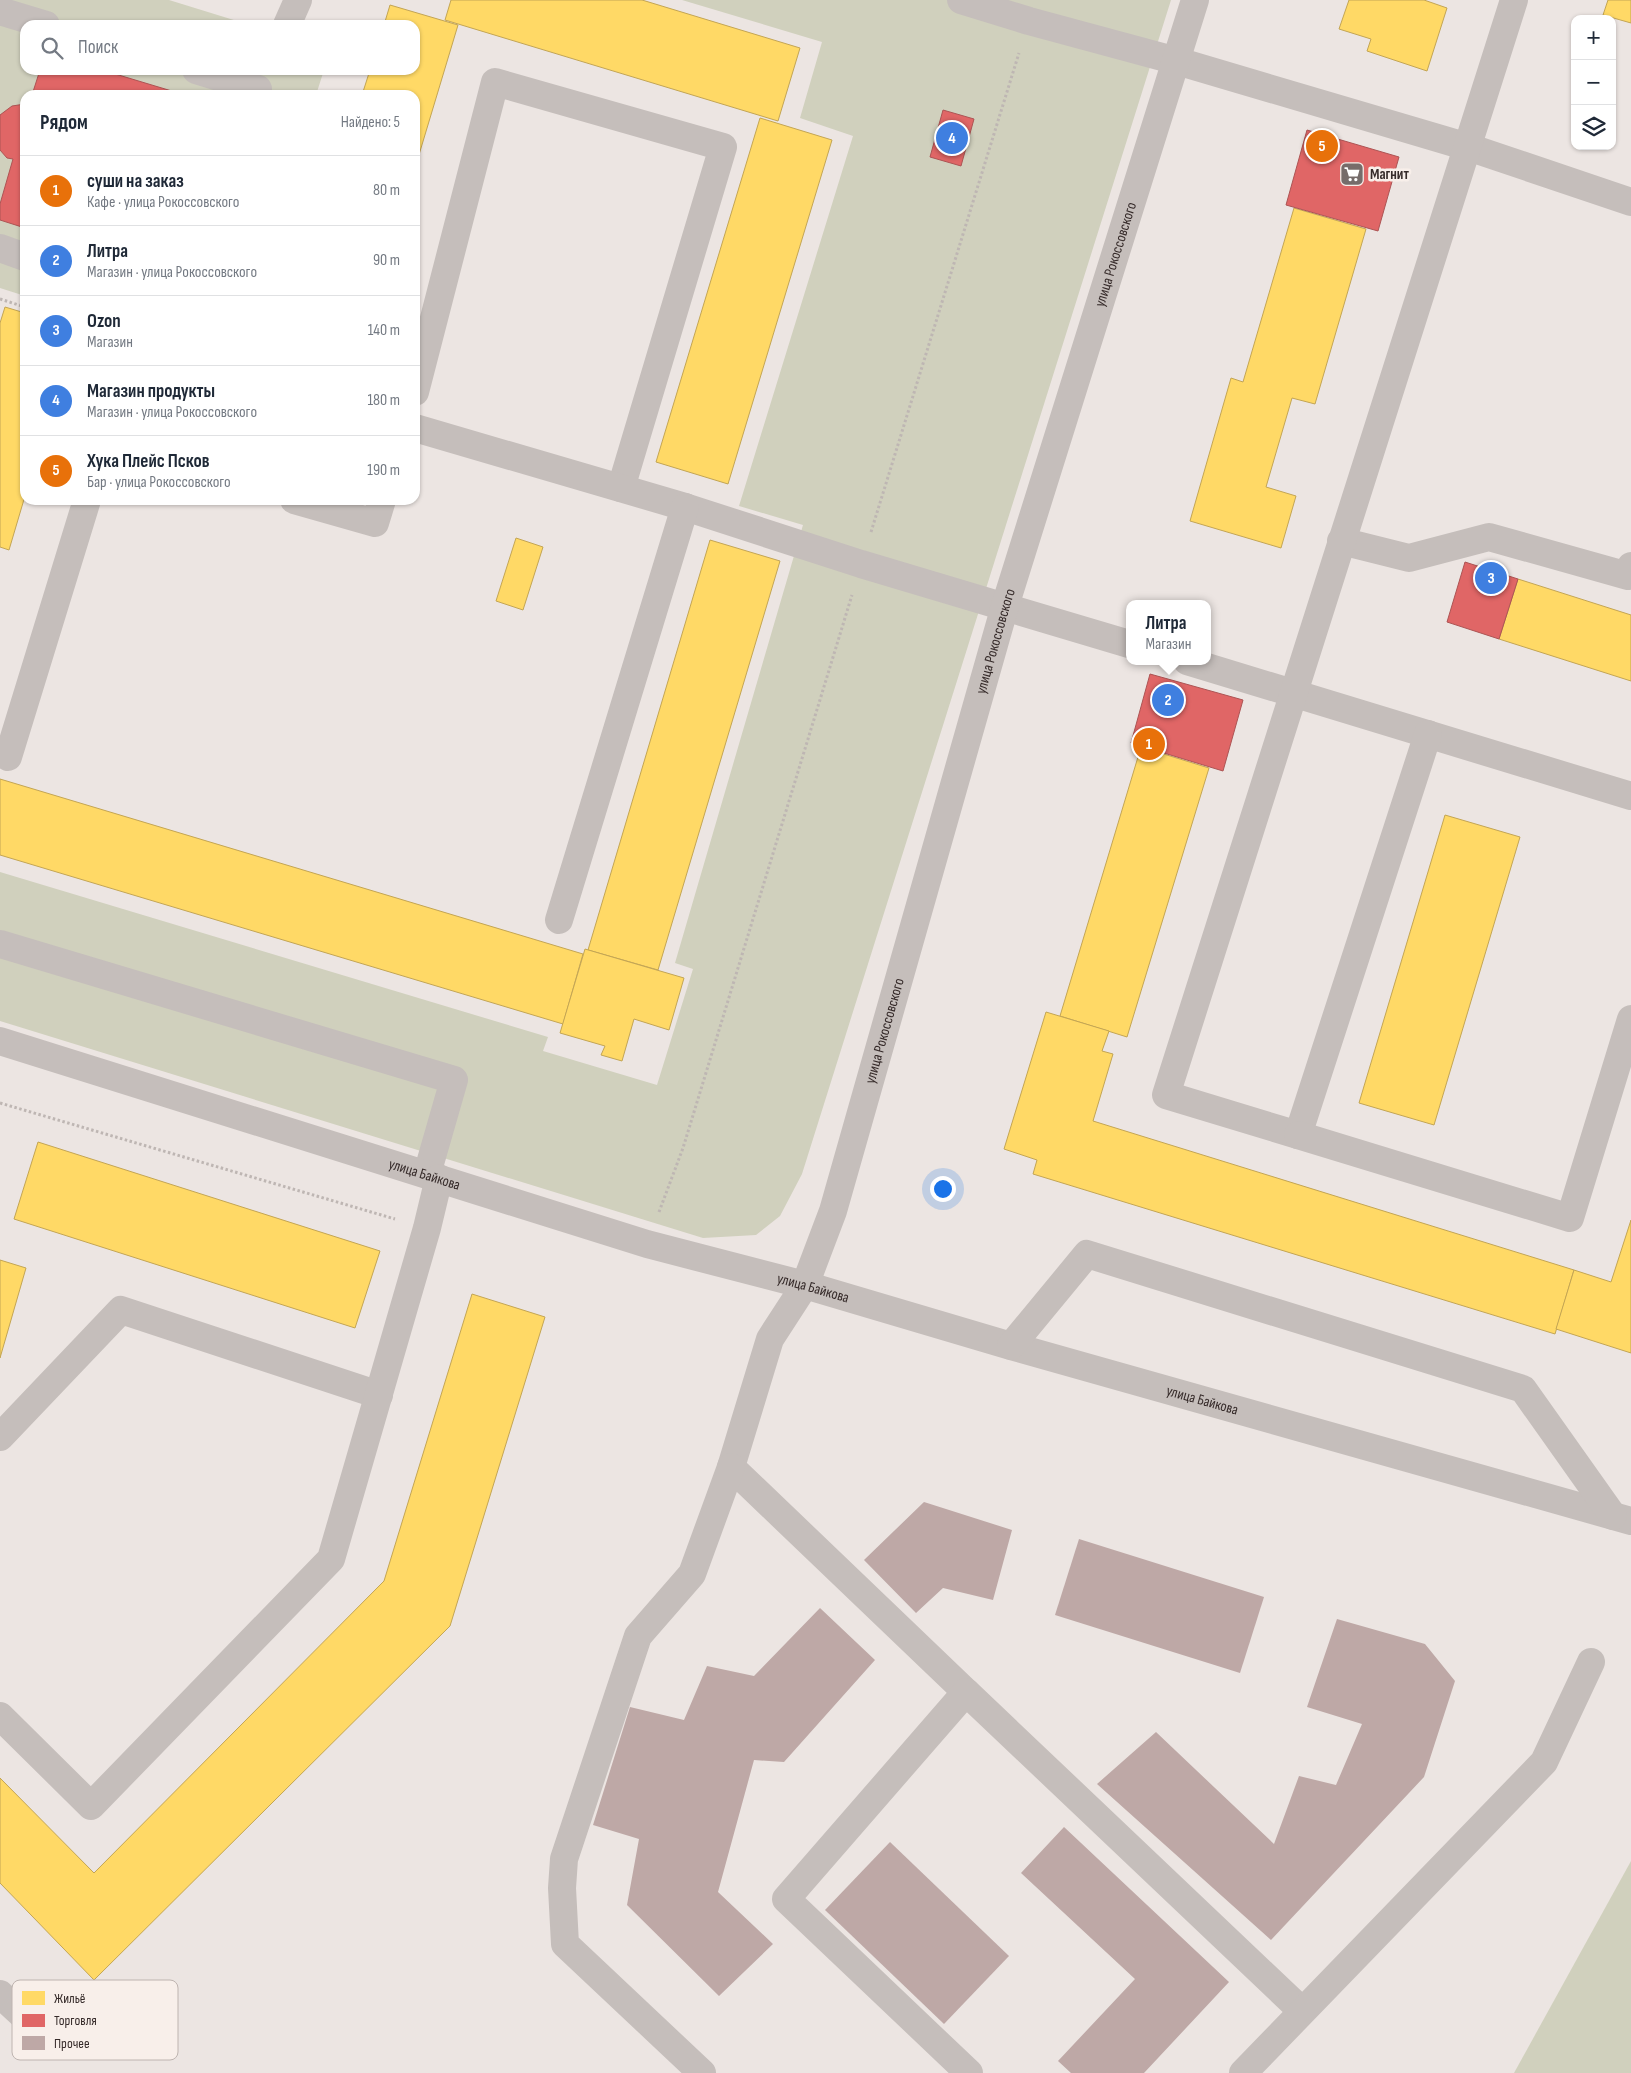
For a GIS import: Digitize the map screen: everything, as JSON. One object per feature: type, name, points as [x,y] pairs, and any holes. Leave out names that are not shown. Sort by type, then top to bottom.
[{"type":"street","points":[[289,20],[298,0]]},
{"type":"street","points":[[961,0],[1468,146],[1631,202]]},
{"type":"street","name":"улица Рокоссовского","points":[[702,2073],[565,1944],[562,1888],[564,1859],[638,1636],[692,1574],[731,1467],[770,1339],[805,1285],[833,1211],[1006,606],[1195,0]]},
{"type":"street","points":[[1514,0],[1166,1094],[1570,1218],[1631,1019]]},
{"type":"street","points":[[0,11],[30,20]]},
{"type":"street","points":[[217,75],[260,85]]},
{"type":"street","points":[[420,373],[495,82],[723,147],[621,488]]},
{"type":"street","points":[[0,248],[20,255]]},
{"type":"street","points":[[420,429],[685,507],[861,564],[1126,643]]},
{"type":"street","points":[[8,757],[86,505]]},
{"type":"street","points":[[312,505],[375,523],[380,505]]},
{"type":"street","points":[[559,920],[685,507]]},
{"type":"street","points":[[1341,541],[1409,558],[1489,537],[1628,576],[1631,566]]},
{"type":"street","points":[[1200,665],[1631,796]]},
{"type":"street","points":[[1298,1135],[1428,734]]},
{"type":"street","points":[[0,944],[454,1080],[433,1176],[427,1228],[331,1559],[90,1806],[0,1716]]},
{"type":"street","name":"улица Байкова","points":[[0,1040],[647,1244],[805,1285],[1011,1346],[1622,1518]]},
{"type":"street","points":[[1011,1346],[1087,1254],[1523,1389],[1622,1518]]},
{"type":"street","points":[[0,1437],[122,1310],[379,1395]]},
{"type":"street","points":[[731,1467],[1301,2010]]},
{"type":"street","points":[[1243,2073],[1301,2010],[1544,1762],[1591,1662]]},
{"type":"street","points":[[966,1692],[786,1898],[969,2073]]},
{"type":"street","points":[[0,1994],[12,2005]]},
{"type":"path","points":[[647,1244],[683,1148],[1029,21]]},
{"type":"path","points":[[0,299],[20,305]]},
{"type":"path","points":[[0,1103],[427,1228]]},
{"type":"green space","points":[[0,0],[169,0],[234,20],[20,20],[20,75],[322,75],[318,90],[20,90],[20,294],[0,288]]},
{"type":"green space","points":[[682,0],[1171,0],[802,1174],[780,1216],[756,1235],[703,1238],[0,1021],[0,872],[548,1037],[543,1051],[657,1085],[693,969],[675,963],[803,525],[739,506],[853,136],[800,118],[822,42]]},
{"type":"green space","points":[[1631,1861],[1631,2073],[1514,2073]]},
{"type":"building: Жильё","points":[[451,0],[642,0],[800,48],[778,121],[445,20]]},
{"type":"building: Жильё","points":[[1349,0],[1424,0],[1447,8],[1427,71],[1367,51],[1371,39],[1339,29]]},
{"type":"building: Жильё","points":[[1608,0],[1631,0],[1631,23],[1616,19],[1616,15],[1603,15]]},
{"type":"building: Жильё","points":[[390,5],[458,25],[420,151],[420,90],[364,90],[368,75],[420,75],[420,20],[386,20]]},
{"type":"building: Жильё","points":[[760,118],[832,140],[728,484],[656,462]]},
{"type":"building: Жильё","points":[[1294,208],[1366,229],[1315,404],[1292,398],[1266,487],[1296,496],[1281,548],[1190,521],[1231,378],[1243,382]]},
{"type":"building: Жильё","points":[[5,307],[20,312],[20,505],[22,505],[9,550],[0,547],[0,323]]},
{"type":"building: Жильё","points":[[516,538],[543,547],[523,610],[496,601]]},
{"type":"building: Жильё","points":[[710,540],[780,561],[658,970],[588,950]]},
{"type":"building: Жильё","points":[[1518,579],[1631,615],[1631,681],[1499,639]]},
{"type":"building: Жильё","points":[[1141,747],[1209,768],[1127,1037],[1060,1016]]},
{"type":"building: Жильё","points":[[0,779],[583,954],[563,1024],[0,855]]},
{"type":"building: Жильё","points":[[1445,815],[1520,837],[1434,1125],[1359,1103]]},
{"type":"building: Жильё","points":[[585,949],[684,978],[669,1030],[634,1019],[622,1061],[601,1055],[605,1046],[560,1033]]},
{"type":"building: Жильё","points":[[1046,1012],[1109,1031],[1102,1051],[1113,1054],[1093,1121],[1574,1270],[1555,1334],[1033,1174],[1037,1160],[1004,1149]]},
{"type":"building: Жильё","points":[[38,1142],[380,1251],[355,1328],[14,1219]]},
{"type":"building: Жильё","points":[[1631,1220],[1631,1353],[1556,1329],[1574,1270],[1611,1282]]},
{"type":"building: Жильё","points":[[0,1260],[26,1268],[0,1358]]},
{"type":"building: Жильё","points":[[472,1294],[545,1317],[450,1626],[94,1980],[0,1883],[0,1778],[94,1873],[384,1581]]},
{"type":"building: Торговля","points":[[38,75],[119,75],[168,90],[34,90]]},
{"type":"building: Торговля","points":[[20,105],[20,226],[0,220],[0,204],[13,159],[7,158],[0,150],[0,115],[12,106]]},
{"type":"building: Торговля","points":[[943,110],[974,119],[961,166],[930,157]]},
{"type":"building: Торговля","points":[[1307,130],[1399,157],[1378,231],[1286,205]]},
{"type":"building: Торговля","points":[[1465,562],[1518,579],[1499,639],[1447,622]]},
{"type":"building: Торговля","points":[[1150,674],[1243,700],[1223,771],[1131,743]]},
{"type":"building: Прочее","points":[[924,1502],[1012,1530],[993,1600],[943,1588],[916,1613],[864,1560]]},
{"type":"building: Прочее","points":[[1079,1539],[1264,1597],[1240,1673],[1055,1615]]},
{"type":"building: Прочее","points":[[820,1608],[875,1660],[784,1762],[754,1760],[718,1892],[773,1944],[719,1996],[627,1905],[639,1839],[593,1825],[630,1707],[684,1720],[707,1666],[754,1676]]},
{"type":"building: Прочее","points":[[1337,1619],[1425,1644],[1455,1681],[1424,1777],[1271,1940],[1097,1784],[1156,1732],[1274,1844],[1299,1776],[1336,1785],[1362,1724],[1307,1707]]},
{"type":"building: Прочее","points":[[1064,1827],[1229,1982],[1144,2073],[1071,2073],[1058,2061],[1135,1979],[1021,1873]]},
{"type":"building: Прочее","points":[[890,1842],[1009,1956],[944,2024],[825,1910]]},
{"type":"place","name":"Магазин продукты","points":[[952,138]]},
{"type":"place","name":"Хука Плейс Псков","points":[[1322,146]]},
{"type":"place","name":"Магнит","points":[[1352,174]]},
{"type":"place","name":"Ozon","points":[[1491,578]]},
{"type":"place","name":"Литра","points":[[1168,700]]},
{"type":"place","name":"суши на заказ","points":[[1149,744]]}]
